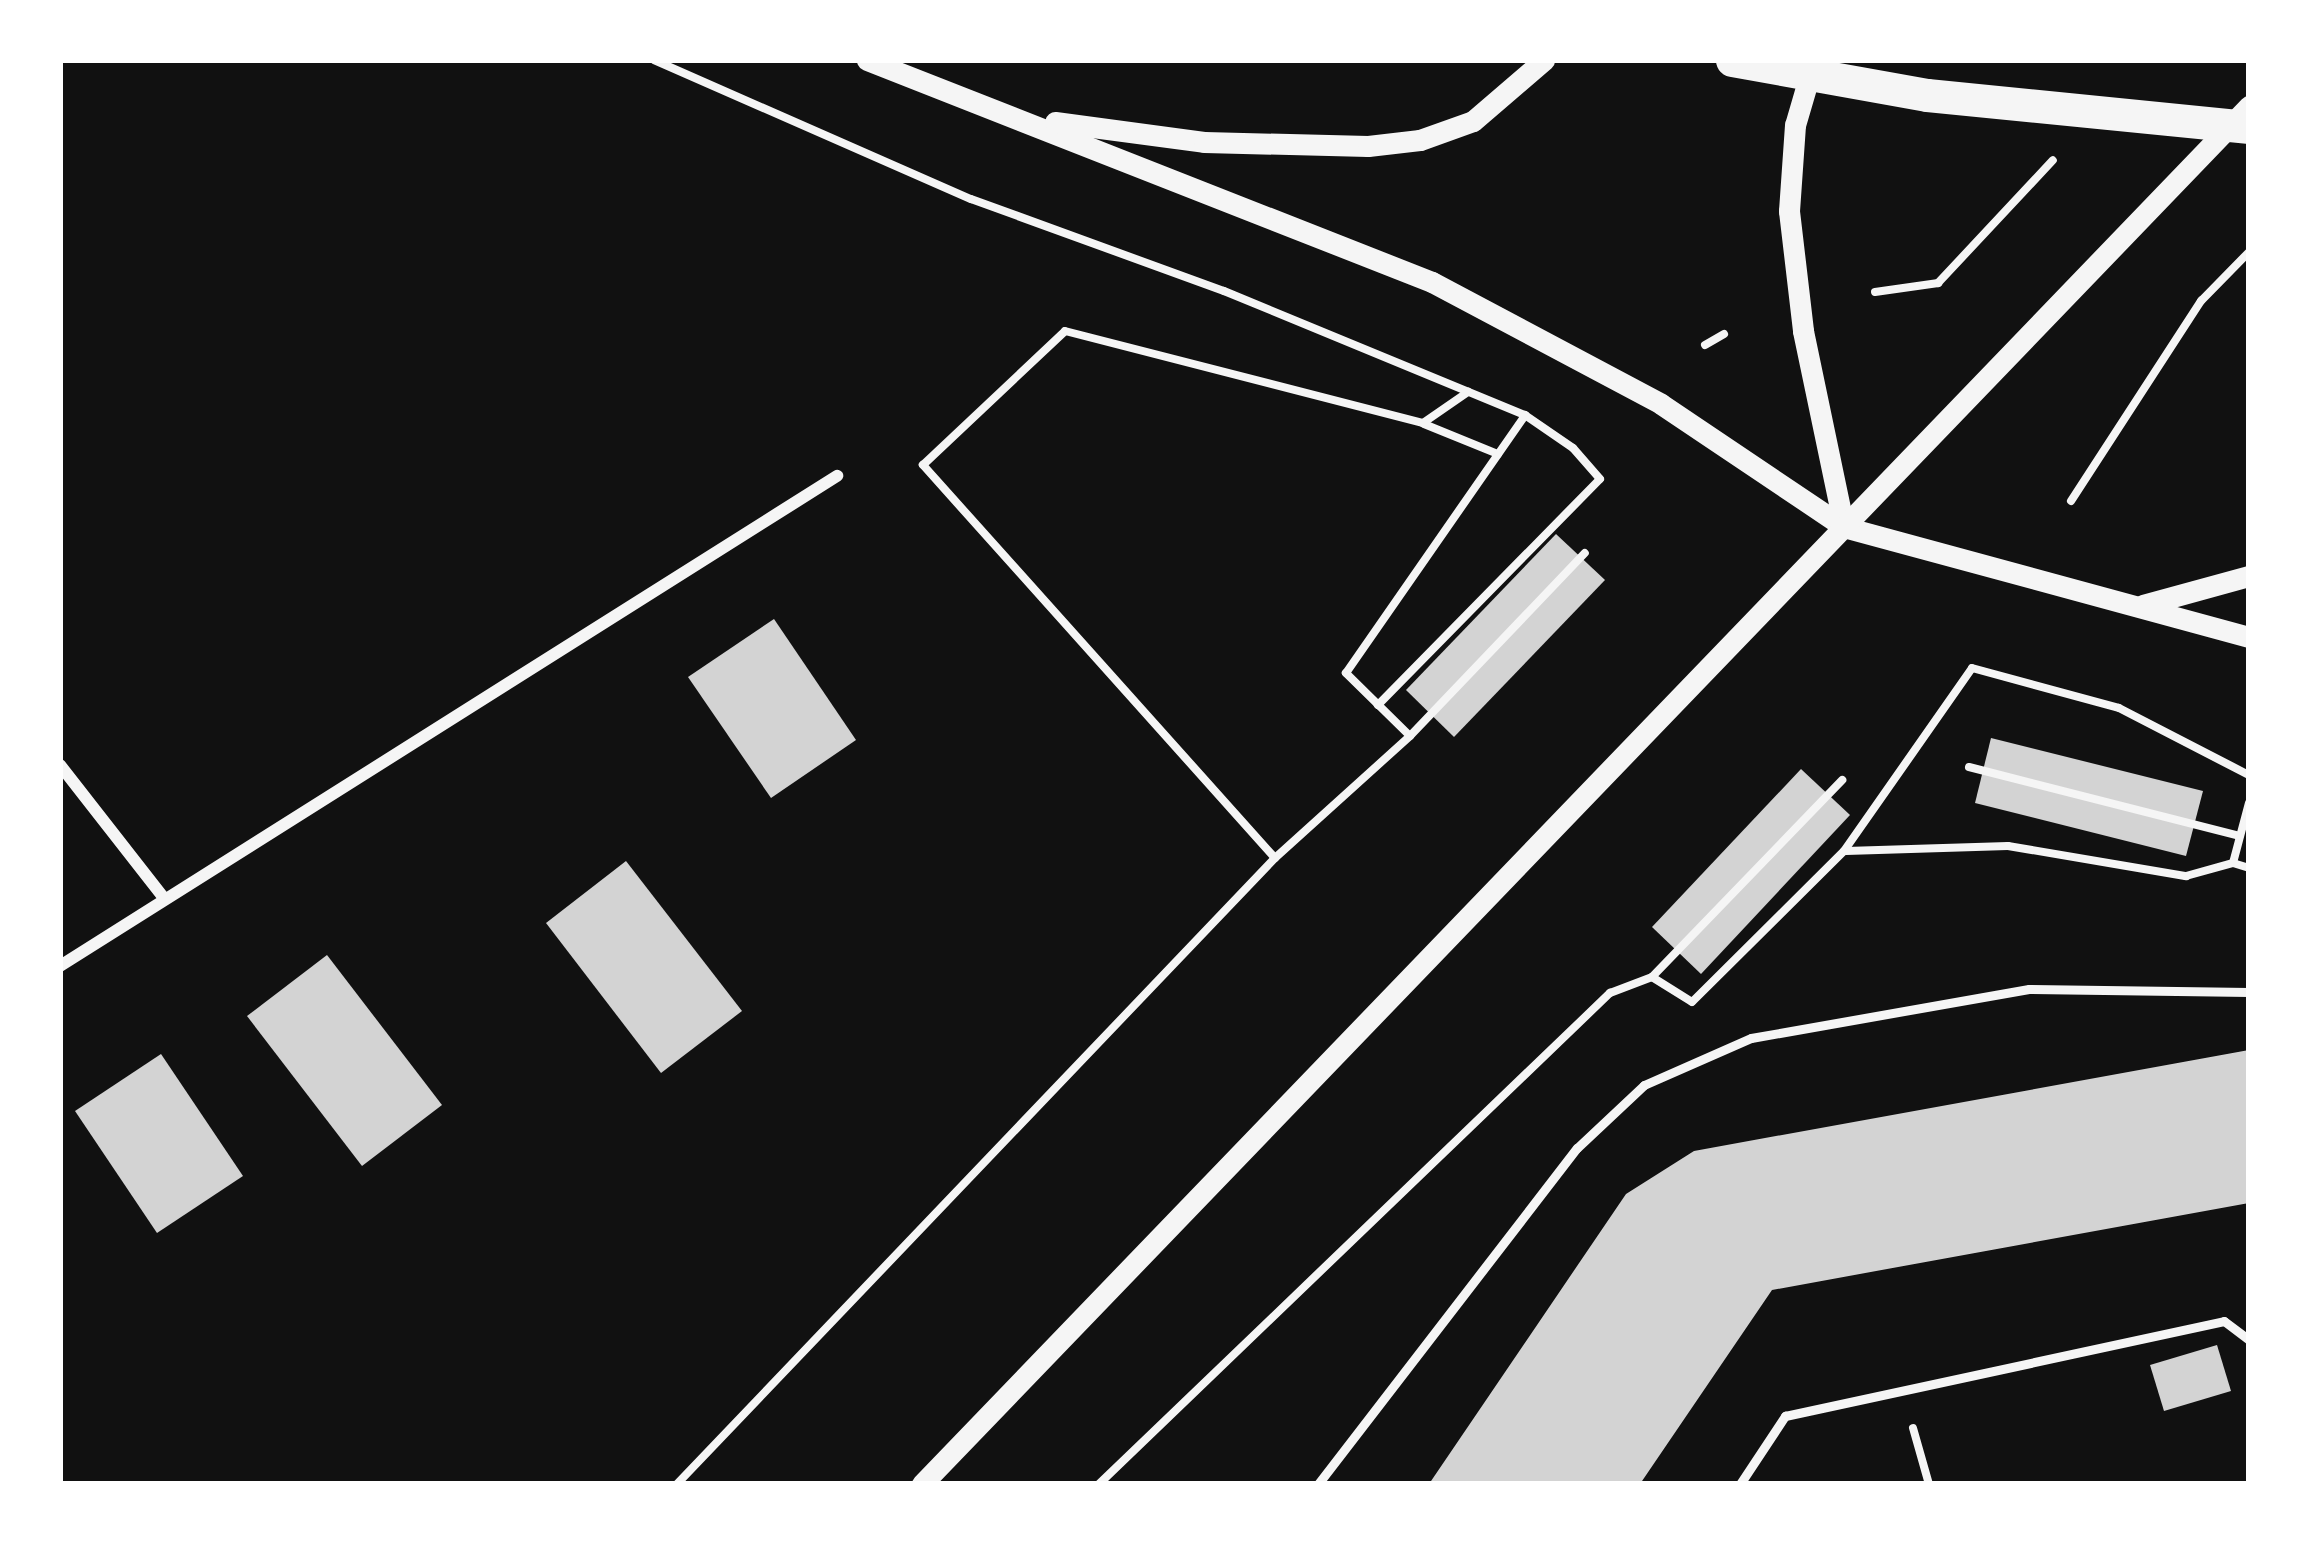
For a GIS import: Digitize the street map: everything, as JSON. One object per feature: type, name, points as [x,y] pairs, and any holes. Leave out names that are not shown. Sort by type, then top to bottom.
[{"type":"highway","points":[[1732,60],[1927,95],[2249,127]]},
{"type":"street","points":[[867,60],[1326,235],[1545,337],[1844,527],[2249,638]]},
{"type":"street","points":[[1013,117],[1204,142],[1367,146],[1473,122],[1544,60]]},
{"type":"street","points":[[1814,60],[1795,125],[1789,211],[1803,331],[1844,527]]},
{"type":"street","points":[[922,1484],[2249,106]]},
{"type":"street","points":[[60,966],[837,476]]},
{"type":"street","points":[[2136,606],[2249,576]]},
{"type":"street","points":[[60,765],[163,897]]},
{"type":"lane","points":[[1318,1484],[1577,1148],[1644,1085],[1751,1038],[2029,988],[2249,992]]},
{"type":"lane","points":[[1740,1484],[1785,1416],[2224,1322],[2249,1340]]},
{"type":"path","points":[[654,60],[971,199],[1525,415],[1574,448],[1600,479],[1378,705]]},
{"type":"path","points":[[1875,292],[1937,284],[2066,146]]},
{"type":"path","points":[[2072,501],[2201,301],[2249,252]]},
{"type":"path","points":[[1274,859],[922,465],[1065,331],[1423,423],[1498,454]]},
{"type":"path","points":[[1705,345],[1724,334]]},
{"type":"path","points":[[1423,423],[1468,392]]},
{"type":"path","points":[[1410,736],[1346,673],[1525,415]]},
{"type":"path","points":[[677,1484],[1205,940],[1274,859],[1410,736],[1585,553]]},
{"type":"path","points":[[1652,977],[1692,1002],[1844,851],[1972,668],[1972,652]]},
{"type":"path","points":[[1972,668],[2119,708],[2249,775]]},
{"type":"path","points":[[1969,767],[2239,836]]},
{"type":"path","points":[[1099,1484],[1610,993],[1652,977],[1841,780]]},
{"type":"path","points":[[2233,863],[2249,803]]},
{"type":"path","points":[[1844,851],[2008,846],[2186,876],[2233,863],[2249,868]]},
{"type":"path","points":[[1902,1390],[1929,1484]]},
{"type":"building","points":[[1556,534],[1605,580],[1454,737],[1406,690]]},
{"type":"building","points":[[774,619],[856,740],[771,798],[688,677]]},
{"type":"building","points":[[1991,738],[2203,791],[2186,856],[1975,803]]},
{"type":"building","points":[[1801,769],[1850,815],[1701,974],[1652,927]]},
{"type":"building","points":[[626,861],[742,1011],[661,1073],[546,923]]},
{"type":"building","points":[[327,955],[442,1105],[362,1166],[247,1016]]},
{"type":"building","points":[[2249,1050],[2249,1203],[1772,1290],[1640,1484],[1429,1484],[1626,1194],[1694,1151]]},
{"type":"building","points":[[161,1054],[243,1176],[157,1233],[75,1111]]},
{"type":"building","points":[[2217,1345],[2231,1391],[2164,1411],[2150,1365]]}]
